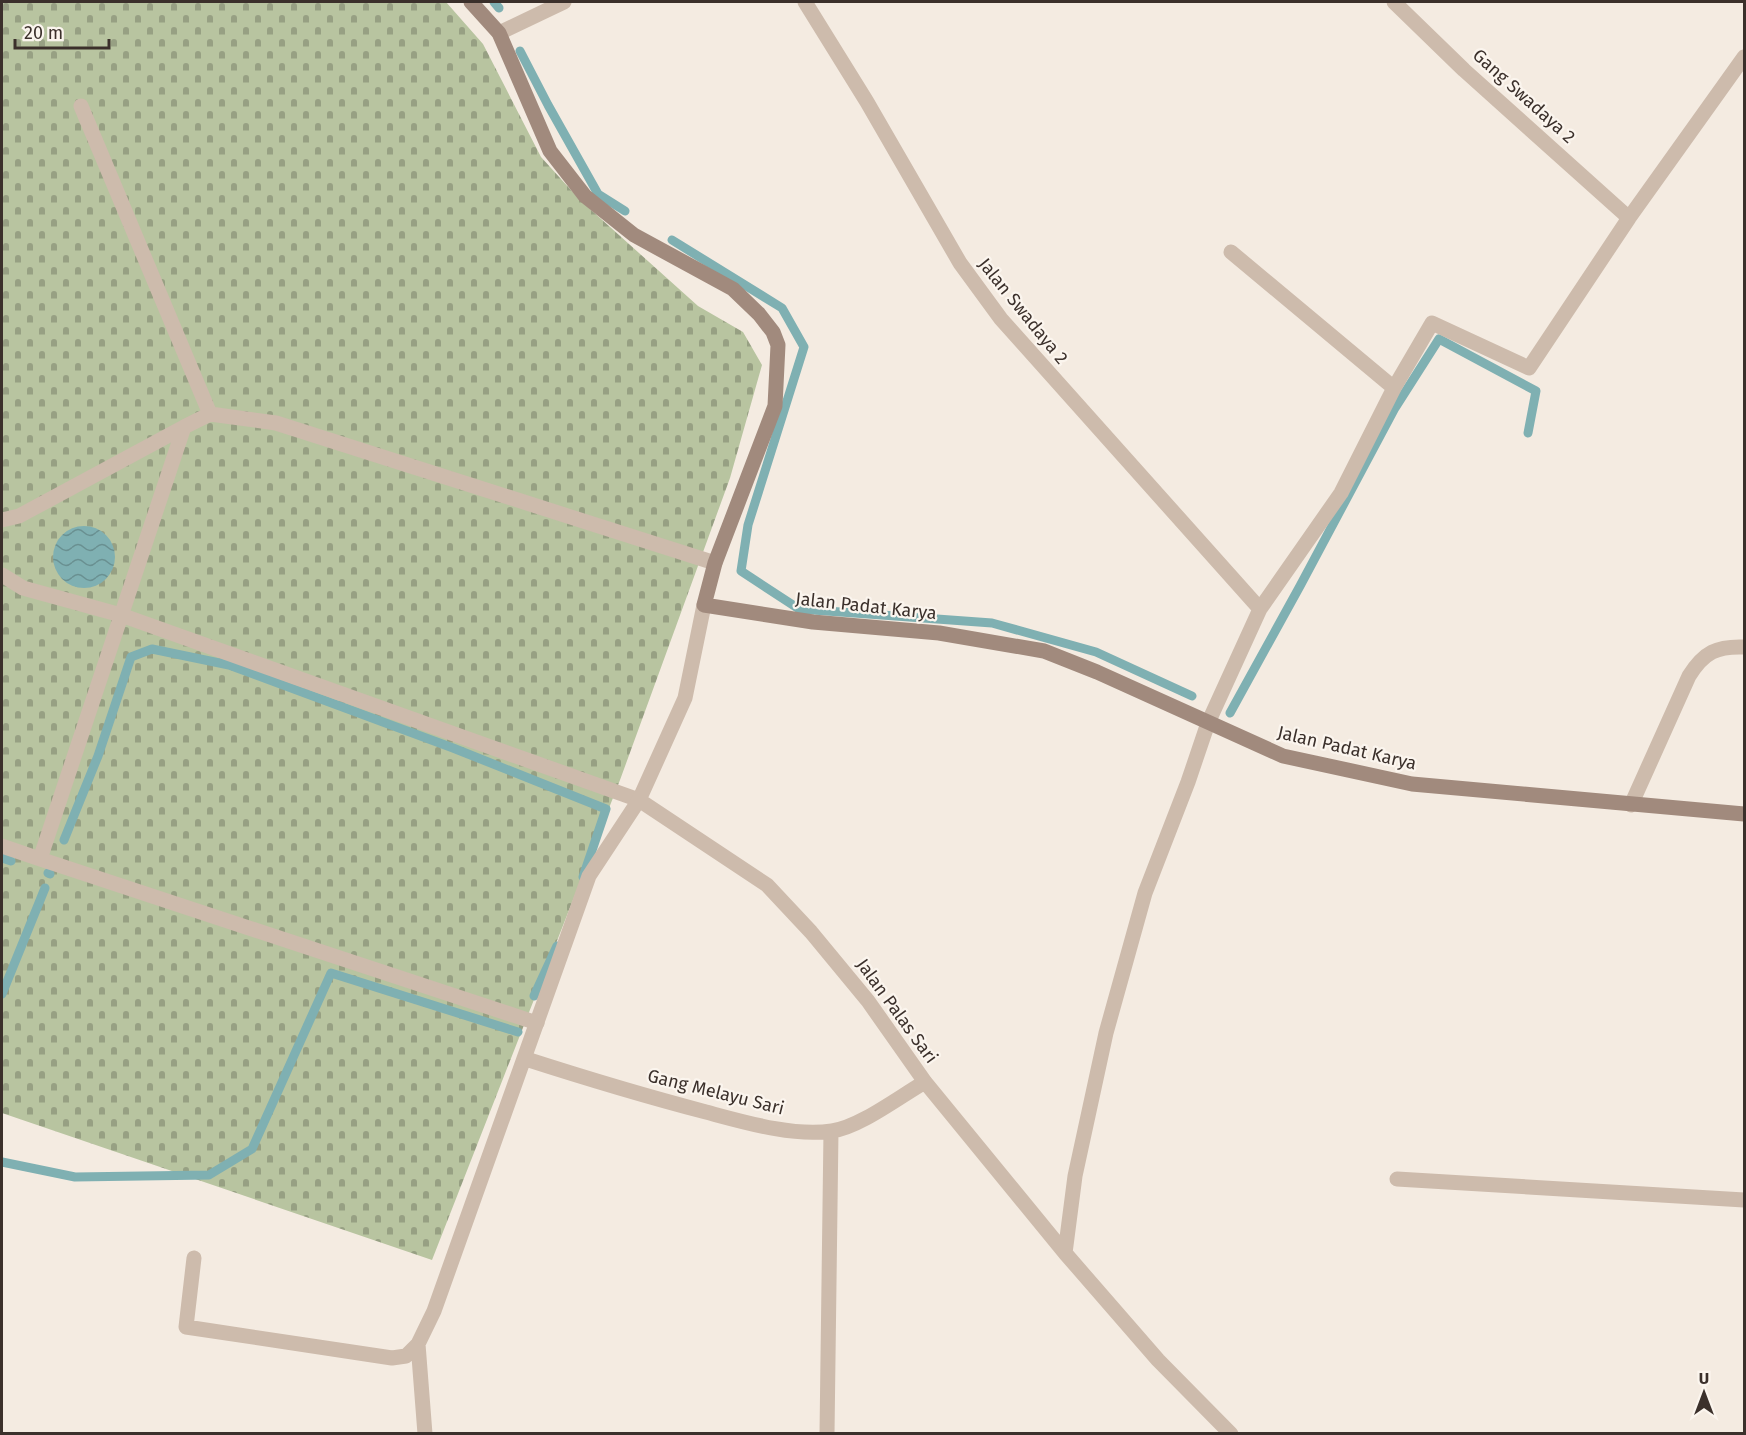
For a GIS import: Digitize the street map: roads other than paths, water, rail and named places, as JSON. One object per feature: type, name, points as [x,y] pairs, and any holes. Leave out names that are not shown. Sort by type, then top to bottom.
[{"type":"street","points":[[194,1258],[186,1328],[392,1358],[406,1356],[418,1344],[434,1311],[590,876],[639,800],[685,698],[704,604],[715,563],[775,406],[778,345],[773,332],[759,314],[733,289],[634,235],[585,196],[550,152],[499,33],[471,2]]},
{"type":"street","points":[[499,33],[564,2]]},
{"type":"street","name":"Jalan Swadaya 2","points":[[805,2],[867,102],[960,263],[1001,320],[1260,609]]},
{"type":"street","name":"Gang Swadaya 2","points":[[1394,2],[1464,70],[1629,218]]},
{"type":"street","points":[[1065,1252],[1075,1176],[1106,1033],[1145,893],[1208,723],[1260,609],[1341,493],[1394,388],[1432,323],[1529,368],[1629,218],[1744,57]]},
{"type":"street","points":[[81,106],[210,414]]},
{"type":"street","points":[[1231,252],[1394,388]]},
{"type":"street","points":[[2,520],[19,516],[210,414],[276,423],[715,563]]},
{"type":"street","points":[[40,859],[184,427]]},
{"type":"street","name":"Jalan Palas Sari","points":[[2,575],[23,588],[121,615],[639,800],[767,885],[812,932],[868,1001],[925,1082],[1065,1252],[1158,1360],[1231,1434]]},
{"type":"street","name":"Jalan Padat Karya","points":[[704,604],[813,622],[939,633],[1044,651],[1097,672],[1283,756],[1412,784],[1744,814]]},
{"type":"street","points":[[1631,805],[1689,676],[1698,662],[1713,651],[1729,647],[1744,647]]},
{"type":"street","points":[[2,846],[537,1023]]},
{"type":"street","name":"Gang Melayu Sari","points":[[526,1059],[629,1091],[749,1123],[799,1131],[831,1131],[851,1126],[925,1082]]},
{"type":"street","points":[[827,1434],[831,1131]]},
{"type":"street","points":[[1397,1179],[1744,1200]]},
{"type":"street","points":[[418,1344],[425,1434]]},
{"type":"water","points":[[84,526],[106,535],[115,557],[106,579],[84,588],[62,579],[53,557],[62,535]]},
{"type":"waterway","points":[[494,2],[499,8]]},
{"type":"waterway","points":[[520,51],[598,194],[625,211]]},
{"type":"waterway","points":[[672,240],[782,308],[804,347],[748,525],[741,571],[799,609],[992,623],[1096,652],[1192,696]]},
{"type":"waterway","points":[[1230,713],[1395,408],[1439,339],[1536,391],[1528,433]]},
{"type":"waterway","points":[[64,840],[98,756],[131,657],[152,649],[229,665],[453,748],[606,809],[583,877]]},
{"type":"waterway","points":[[2,858],[11,861]]},
{"type":"waterway","points":[[2,994],[45,888]]},
{"type":"waterway","points":[[534,996],[557,946]]},
{"type":"waterway","points":[[2,1162],[75,1177],[209,1175],[252,1149],[331,973],[518,1032]]}]
